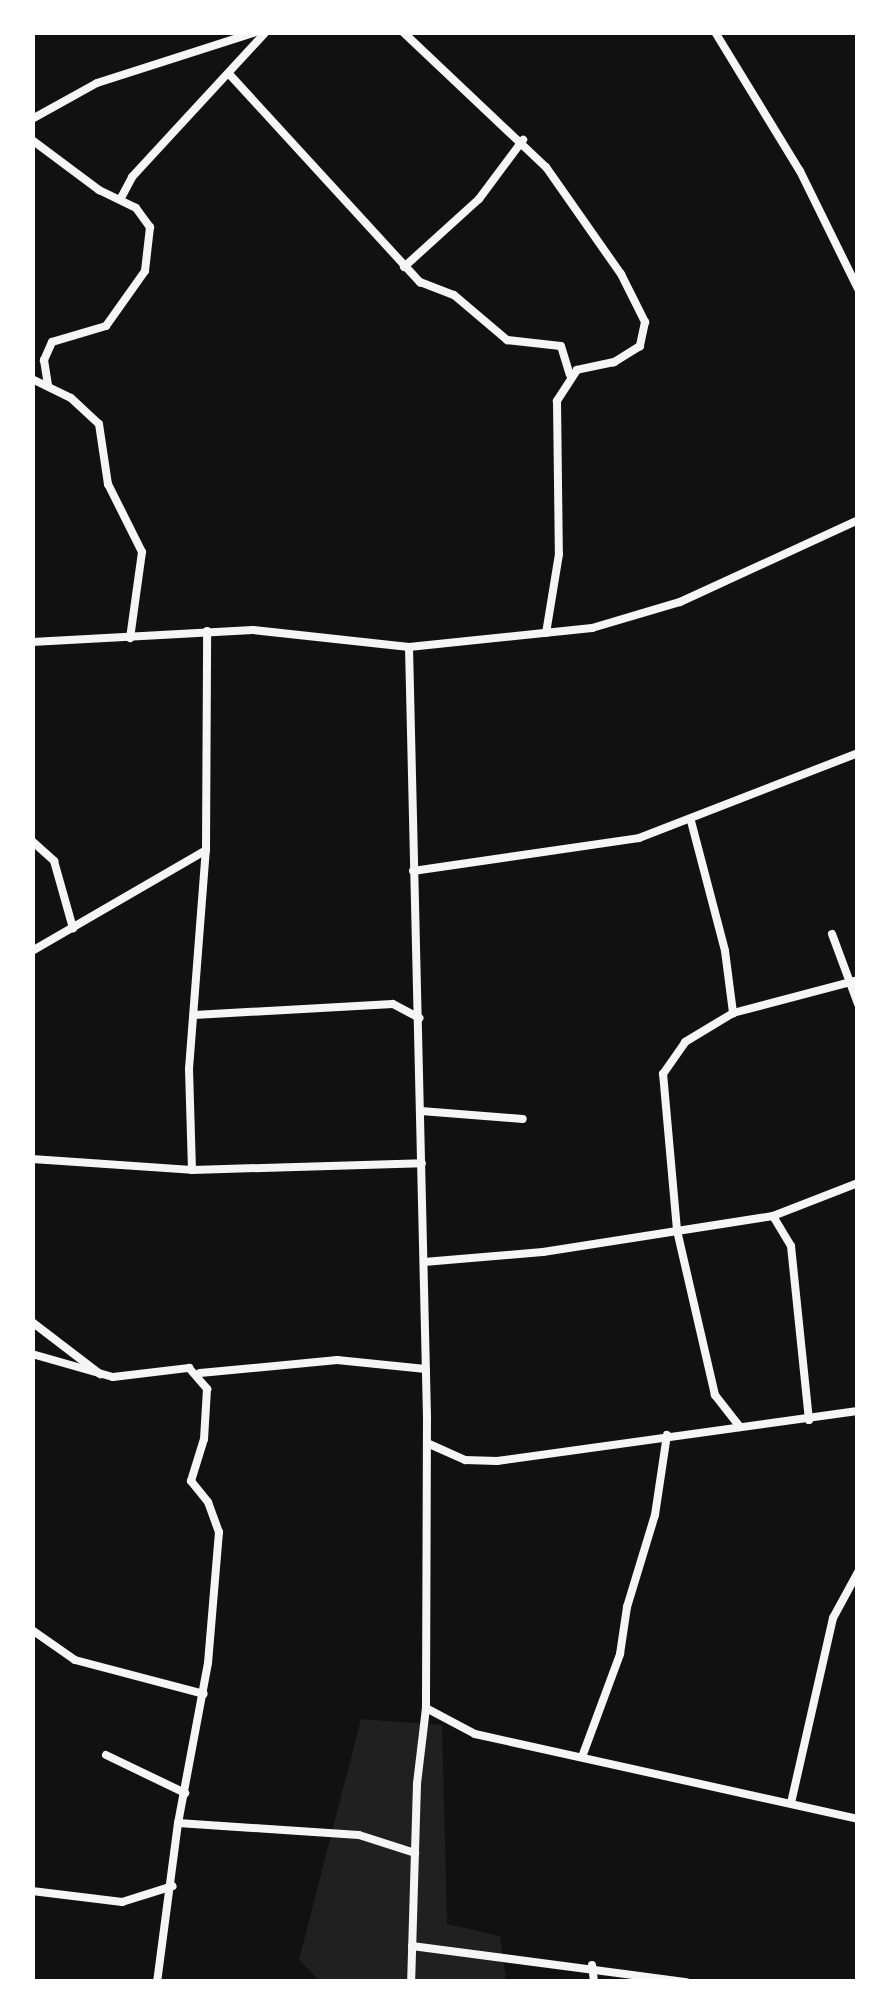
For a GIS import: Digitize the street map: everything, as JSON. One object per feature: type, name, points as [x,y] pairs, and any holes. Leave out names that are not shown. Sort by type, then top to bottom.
[{"type":"street","points":[[32,119],[97,83],[256,32]]},
{"type":"street","points":[[121,198],[176,128],[231,76],[266,32]]},
{"type":"street","points":[[403,32],[482,110],[523,140],[621,274],[645,322],[640,346],[570,375],[557,400],[559,554],[546,633]]},
{"type":"street","points":[[715,32],[800,171],[858,288]]},
{"type":"street","points":[[231,76],[404,267],[454,295],[506,340],[560,346],[570,375]]},
{"type":"street","points":[[32,140],[121,198],[150,227],[144,271],[101,330],[52,342],[44,360],[48,386]]},
{"type":"street","points":[[404,267],[479,198],[523,140]]},
{"type":"street","points":[[32,380],[86,408],[99,424],[108,484],[139,540],[143,567],[130,638]]},
{"type":"street","points":[[32,642],[207,632],[409,646],[592,628],[680,602],[858,520]]},
{"type":"street","points":[[192,1170],[194,1015],[206,850],[207,632]]},
{"type":"street","points":[[409,646],[427,1443],[426,1708],[415,1853],[411,1982]]},
{"type":"street","points":[[413,871],[639,838],[691,822],[858,754]]},
{"type":"street","points":[[691,822],[726,951],[733,1013]]},
{"type":"street","points":[[32,841],[54,862],[73,928]]},
{"type":"street","points":[[32,951],[206,850]]},
{"type":"street","points":[[832,934],[854,981],[858,1004]]},
{"type":"street","points":[[740,1427],[715,1395],[677,1230],[662,1079],[684,1042],[733,1013],[854,981]]},
{"type":"street","points":[[194,1015],[383,1004],[420,1018]]},
{"type":"street","points":[[421,1111],[523,1119]]},
{"type":"street","points":[[32,1159],[192,1170],[422,1163]]},
{"type":"street","points":[[424,1262],[773,1216],[858,1183]]},
{"type":"street","points":[[773,1216],[791,1246],[809,1420]]},
{"type":"street","points":[[32,1322],[102,1376]]},
{"type":"street","points":[[32,1354],[102,1376],[175,1367],[200,1373],[337,1360],[426,1369]]},
{"type":"street","points":[[157,1982],[173,1886],[178,1823],[204,1694],[219,1532],[208,1502],[191,1481],[208,1415],[200,1373]]},
{"type":"street","points":[[427,1443],[464,1460],[497,1461],[666,1435],[809,1420],[858,1410]]},
{"type":"street","points":[[582,1757],[620,1654],[626,1608],[655,1515],[666,1435]]},
{"type":"street","points":[[791,1803],[833,1618],[858,1572]]},
{"type":"street","points":[[32,1630],[75,1660],[204,1694]]},
{"type":"street","points":[[426,1708],[475,1734],[858,1819]]},
{"type":"street","points":[[106,1755],[185,1793]]},
{"type":"street","points":[[178,1823],[360,1835],[415,1853]]},
{"type":"street","points":[[32,1891],[122,1902],[173,1886]]},
{"type":"street","points":[[412,1946],[592,1965],[687,1982]]},
{"type":"street","points":[[592,1965],[594,1982]]},
{"type":"shaded area","points":[[361,1719],[442,1725],[447,1924],[500,1936],[506,1981],[320,1981],[299,1960]]}]
